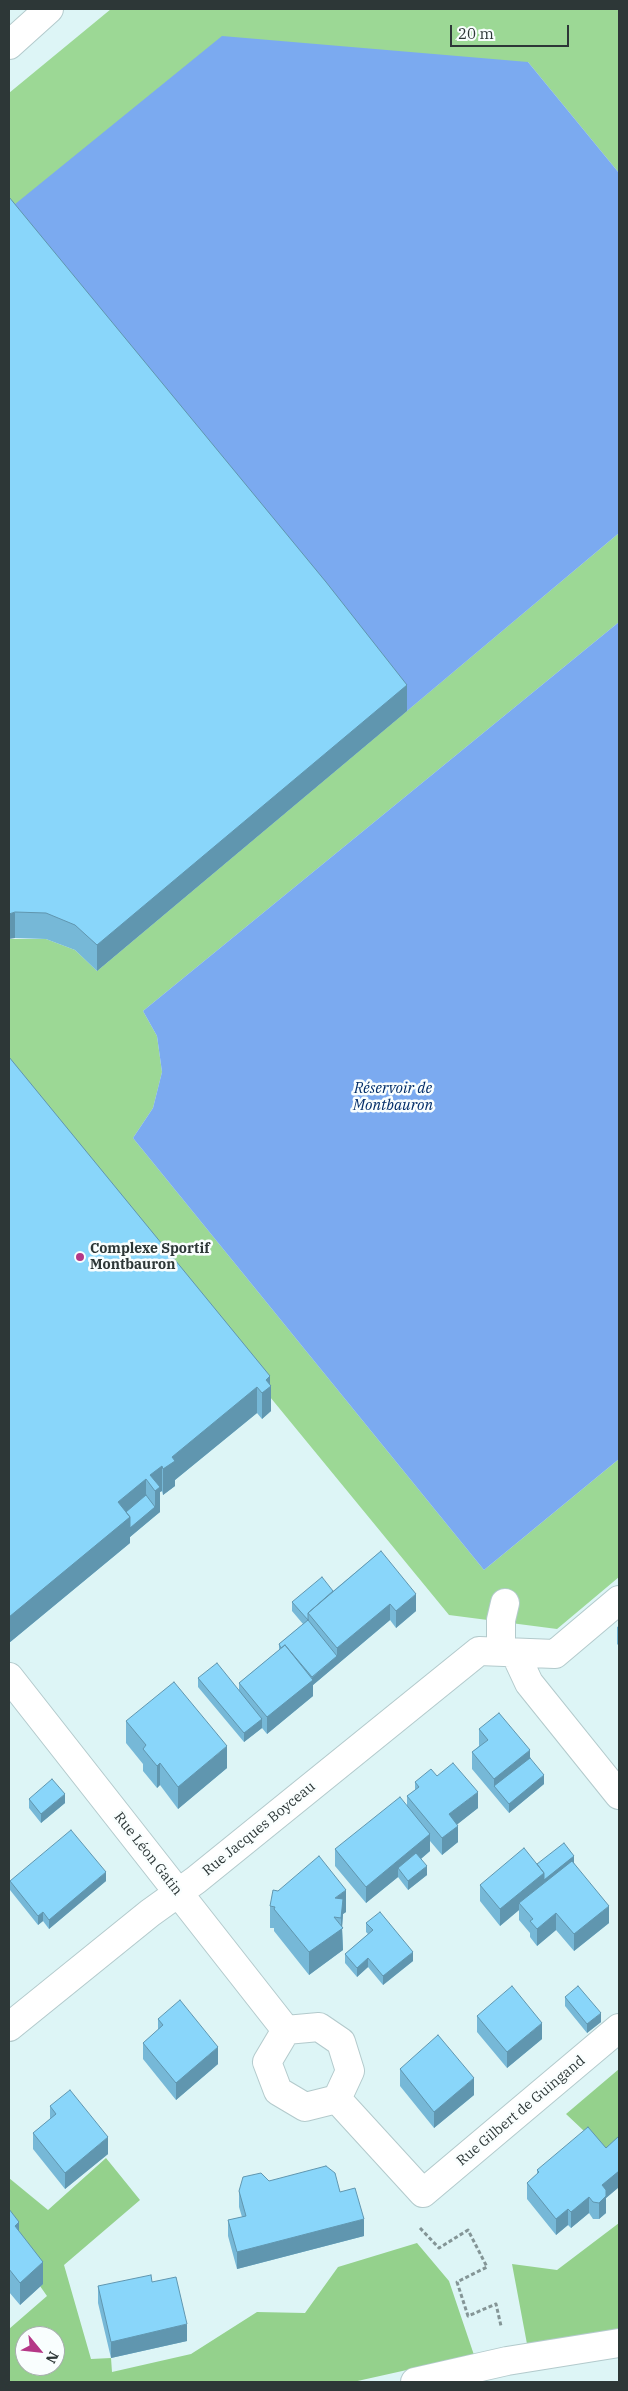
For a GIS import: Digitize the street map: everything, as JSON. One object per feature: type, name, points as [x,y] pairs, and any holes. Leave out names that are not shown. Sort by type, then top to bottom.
[{"type":"street","points":[[9,45],[49,9]]},
{"type":"street","name":"Rue Jacques Boyceau","points":[[9,2027],[150,1913],[179,1893],[479,1651],[555,1654],[619,1600]]},
{"type":"street","points":[[505,1603],[501,1620],[508,1652],[528,1683],[619,1795]]},
{"type":"street","name":"Rue Léon Gatin","points":[[9,1677],[286,2030]]},
{"type":"street","points":[[319,2026],[340,2042],[350,2072],[337,2099],[305,2107],[278,2091],[267,2062],[286,2030],[319,2026]]},
{"type":"street","name":"Rue Gilbert de Guingand","points":[[423,2193],[619,2028]]},
{"type":"street","points":[[337,2099],[423,2193]]},
{"type":"street","points":[[415,2382],[507,2361],[619,2343]]},
{"type":"path","points":[[423,2193],[410,2217],[438,2248],[468,2230],[487,2267],[457,2282],[468,2316],[496,2304],[507,2361]]},
{"type":"green space","points":[[111,9],[619,9],[619,173],[528,62],[9,209],[9,93]]},
{"type":"green space","points":[[619,533],[619,622],[143,1011],[157,1036],[162,1072],[153,1108],[133,1138],[484,1570],[619,1459],[619,1577],[557,1629],[449,1615],[9,1079],[9,939],[46,939],[75,950],[97,971]]},
{"type":"green space","points":[[619,2069],[619,2164],[566,2114]]},
{"type":"green space","points":[[106,2158],[140,2200],[64,2265],[91,2359],[111,2358],[112,2372],[191,2354],[257,2312],[305,2313],[338,2267],[417,2243],[449,2281],[474,2355],[353,2382],[9,2382],[9,2329],[47,2296],[9,2242],[9,2178],[48,2210]]},
{"type":"green space","points":[[619,2223],[619,2329],[527,2344],[512,2264],[557,2270]]},
{"type":"water","points":[[222,36],[528,62],[619,173],[619,533],[407,711],[9,209]]},
{"type":"water","name":"Réservoir de Montbauron","points":[[619,622],[619,1459],[484,1570],[133,1138],[153,1108],[162,1072],[157,1036],[143,1011]]},
{"type":"building","points":[[9,197],[326,582],[407,685],[97,945],[75,925],[46,913],[15,912],[9,914]]},
{"type":"building","name":"Complexe Sportif Montbauron","points":[[9,1057],[270,1376],[266,1380],[271,1386],[262,1393],[257,1387],[172,1457],[175,1461],[163,1469],[162,1466],[150,1475],[160,1487],[155,1491],[146,1479],[118,1502],[130,1517],[9,1617]]},
{"type":"building","points":[[146,1495],[155,1507],[130,1528],[130,1517],[126,1512]]},
{"type":"building","points":[[381,1551],[416,1594],[396,1611],[390,1604],[337,1648],[308,1613]]},
{"type":"building","points":[[322,1577],[333,1591],[308,1613],[308,1620],[292,1602]]},
{"type":"building","points":[[308,1620],[337,1656],[312,1677],[285,1645],[281,1648],[279,1644]]},
{"type":"building","points":[[285,1645],[313,1680],[267,1717],[239,1683]]},
{"type":"building","points":[[217,1663],[262,1719],[244,1733],[198,1678]]},
{"type":"building","points":[[174,1682],[227,1746],[178,1787],[160,1763],[157,1766],[143,1749],[146,1745],[126,1721]]},
{"type":"building","points":[[499,1713],[530,1750],[494,1779],[472,1752],[488,1740],[479,1729]]},
{"type":"building","points":[[530,1758],[544,1775],[509,1804],[494,1786]]},
{"type":"building","points":[[453,1763],[478,1792],[449,1814],[458,1826],[442,1838],[407,1796],[419,1787],[415,1782],[431,1769],[437,1776]]},
{"type":"building","points":[[52,1779],[65,1794],[41,1814],[29,1799]]},
{"type":"building","points":[[400,1797],[430,1834],[366,1887],[335,1849]]},
{"type":"building","points":[[71,1830],[106,1872],[49,1920],[43,1912],[38,1916],[10,1881]]},
{"type":"building","points":[[564,1843],[574,1856],[544,1880],[544,1873],[537,1864]]},
{"type":"building","points":[[524,1848],[544,1873],[500,1909],[480,1885]]},
{"type":"building","points":[[416,1853],[427,1866],[408,1881],[398,1868]]},
{"type":"building","points":[[319,1856],[346,1890],[335,1898],[343,1899],[341,1918],[334,1917],[343,1928],[309,1952],[274,1909],[275,1907],[270,1906],[273,1890],[278,1891]]},
{"type":"building","points":[[572,1861],[609,1906],[574,1934],[556,1913],[537,1929],[530,1921],[533,1919],[519,1903]]},
{"type":"building","points":[[380,1912],[413,1952],[383,1976],[368,1958],[357,1968],[345,1954],[373,1930],[366,1923]]},
{"type":"building","points":[[512,1986],[542,2023],[507,2052],[477,2016]]},
{"type":"building","points":[[578,1986],[601,2013],[587,2024],[565,1997]]},
{"type":"building","points":[[180,2000],[218,2047],[176,2083],[143,2043],[163,2025],[158,2019]]},
{"type":"building","points":[[438,2035],[474,2078],[434,2112],[400,2069]]},
{"type":"building","points":[[70,2090],[108,2137],[65,2173],[33,2133],[56,2114],[50,2106]]},
{"type":"building","points":[[588,2127],[606,2148],[619,2136],[619,2171],[602,2185],[606,2190],[606,2196],[599,2203],[593,2202],[589,2197],[571,2212],[568,2209],[556,2219],[527,2183],[539,2172],[537,2170]]},
{"type":"building","points":[[326,2166],[335,2173],[340,2192],[355,2188],[364,2219],[237,2252],[228,2220],[246,2216],[239,2191],[243,2177],[261,2173],[269,2181]]},
{"type":"building","points":[[9,2209],[19,2222],[15,2226],[43,2262],[20,2283],[9,2269]]},
{"type":"building","points":[[151,2275],[152,2282],[176,2277],[187,2324],[111,2342],[98,2286]]},
{"type":"place","name":"Complexe Sportif Montbauron","points":[[80,1257]]}]
